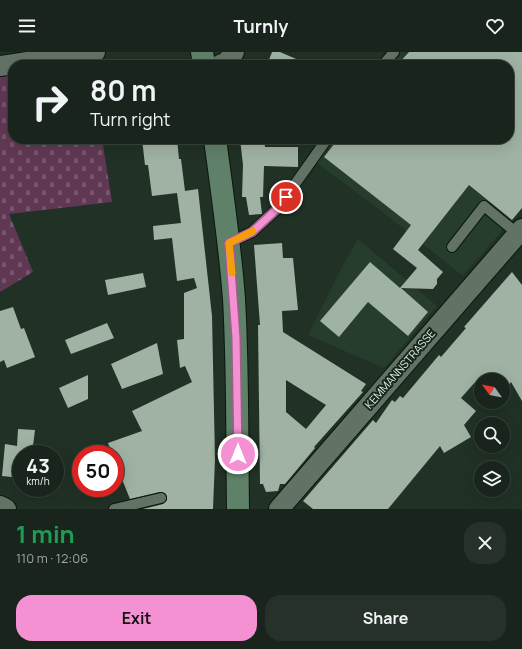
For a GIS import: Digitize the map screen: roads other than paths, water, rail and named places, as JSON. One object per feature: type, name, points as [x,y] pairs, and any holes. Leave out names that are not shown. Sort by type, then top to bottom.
[{"type":"main road","points":[[216,144],[229,243],[236,338],[238,509]]},
{"type":"street","points":[[19,58],[91,57]]},
{"type":"street","name":"KEMMANNSTRASSE","points":[[279,509],[520,231]]},
{"type":"street","points":[[0,506],[6,509]]},
{"type":"lane","points":[[387,60],[394,52]]},
{"type":"lane","points":[[229,243],[252,232],[278,208],[323,144]]},
{"type":"lane","points":[[452,247],[484,206],[520,231]]},
{"type":"lane","points":[[114,509],[161,498]]}]
